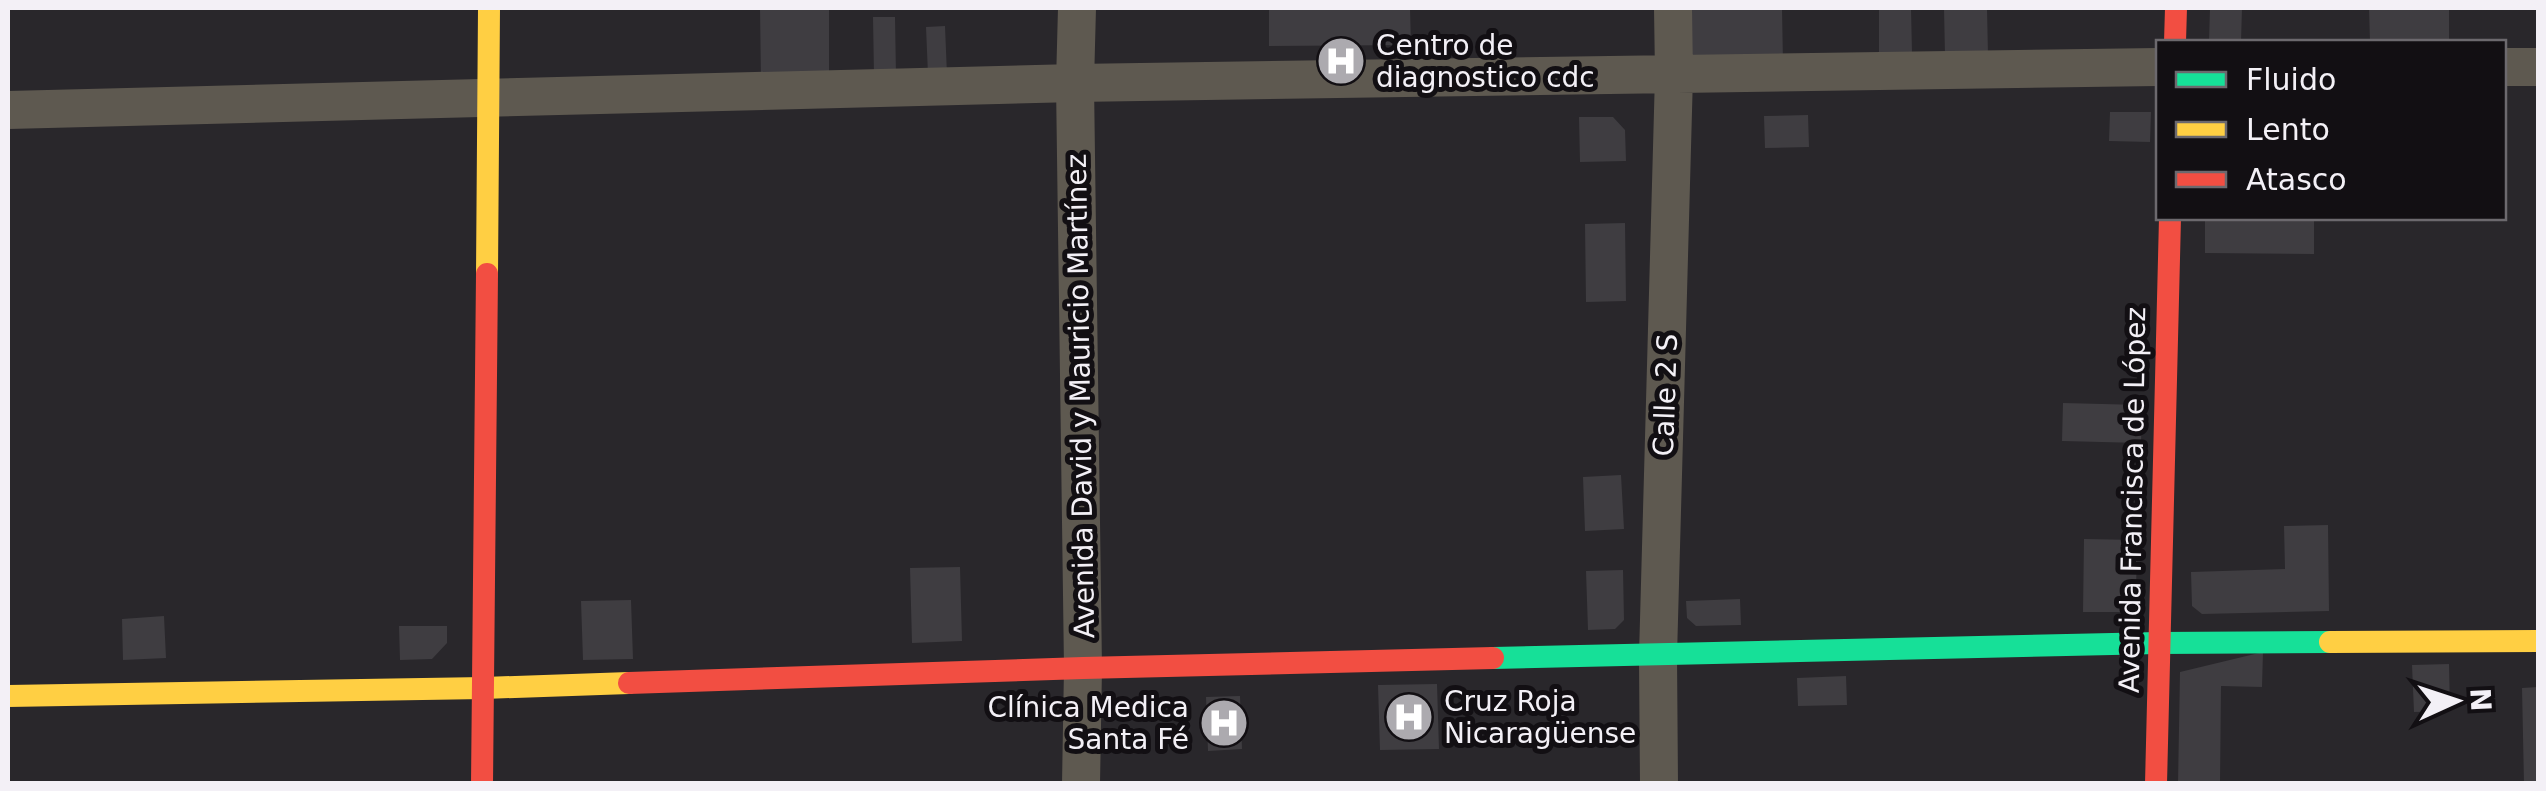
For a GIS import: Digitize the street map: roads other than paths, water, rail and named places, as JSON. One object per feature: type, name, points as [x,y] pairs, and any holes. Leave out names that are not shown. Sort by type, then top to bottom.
[{"type":"street","points":[[482,784],[489,8]]},
{"type":"street","name":"Avenida David y Mauricio Martínez","points":[[1077,8],[1081,784]]},
{"type":"street","name":"Calle 2 S","points":[[1659,784],[1658,656],[1674,75],[1672,8]]},
{"type":"street","points":[[2175,40],[2176,8]]},
{"type":"street","points":[[2506,66],[2538,66]]},
{"type":"street","points":[[8,110],[1076,83],[2156,67]]},
{"type":"street","name":"Avenida Francisca de López","points":[[2156,784],[2170,220]]},
{"type":"street","points":[[8,696],[484,688],[1083,668],[2158,643],[2538,641]]},
{"type":"place","name":"Centro de diagnostico cdc","points":[[1341,61]]},
{"type":"place","name":"Cruz Roja Nicaragüense","points":[[1409,717]]},
{"type":"place","name":"Clínica Medica Santa Fé","points":[[1224,723]]}]
